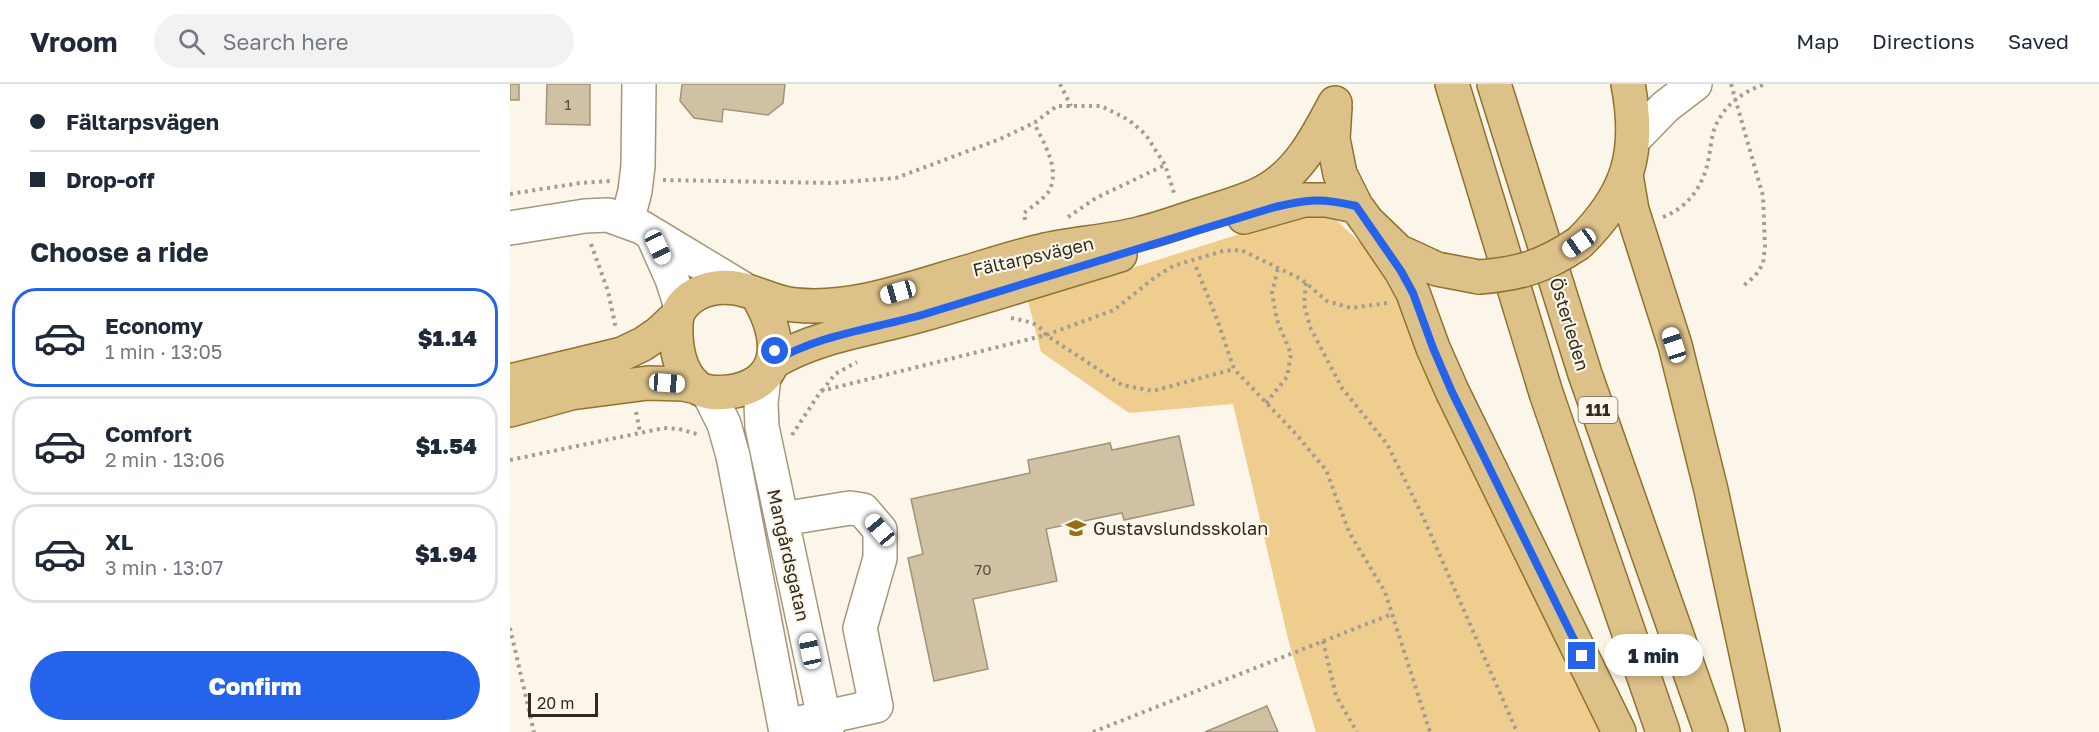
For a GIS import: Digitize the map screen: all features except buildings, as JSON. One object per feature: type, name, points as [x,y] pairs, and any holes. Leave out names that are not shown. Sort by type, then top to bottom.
[{"type":"main road","name":"111","points":[[1452,84],[1546,393],[1663,732]]},
{"type":"main road","name":"Österleden","points":[[1494,84],[1585,374],[1711,732]]},
{"type":"main road","points":[[1361,214],[1398,250],[1437,269],[1479,277],[1506,275],[1557,258],[1579,243],[1604,216],[1626,176],[1634,139],[1633,111],[1628,84]]},
{"type":"main road","points":[[1337,93],[1333,138],[1340,174],[1361,214],[1401,271],[1413,293],[1452,392],[1619,732]]},
{"type":"main road","name":"Fältarpsvägen","points":[[750,292],[795,305],[845,305],[878,298],[1042,250],[1141,233],[1224,207],[1267,190],[1291,170],[1314,144],[1337,93]]},
{"type":"main road","points":[[1626,176],[1636,227],[1674,345],[1712,490],[1763,732]]},
{"type":"main road","name":"Fältarpsvägen","points":[[769,370],[788,353],[828,338],[921,315],[1275,207],[1304,200],[1327,200],[1361,214]]},
{"type":"main road","points":[[510,381],[622,354],[660,333],[698,293],[709,289],[732,287],[750,292],[764,307],[773,330],[775,351],[769,370],[755,384],[736,391],[702,390],[667,383],[630,386],[571,393],[510,410]]},
{"type":"main road","points":[[678,312],[676,333],[680,358],[689,379],[702,390]]},
{"type":"street","points":[[639,84],[637,179],[640,229],[672,279],[678,312]]},
{"type":"street","points":[[1634,139],[1665,107],[1695,84]]},
{"type":"street","points":[[510,228],[585,216],[608,215],[640,229],[750,292]]},
{"type":"street","name":"Mangårdsgatan","points":[[769,370],[760,416],[825,725]]},
{"type":"street","name":"Mangårdsgatan","points":[[702,390],[724,424],[733,456],[785,729]]},
{"type":"street","points":[[782,519],[850,508],[863,510],[880,530],[880,558],[860,628],[876,706],[825,725],[785,729]]},
{"type":"path","points":[[1060,84],[1071,106]]},
{"type":"path","points":[[1731,84],[1763,196],[1765,246],[1763,264],[1755,276],[1743,286]]},
{"type":"path","points":[[1636,227],[1674,212],[1687,203],[1696,193],[1706,170],[1718,121],[1735,99],[1765,84]]},
{"type":"path","points":[[510,195],[580,183],[637,179],[831,183],[896,178],[1000,139],[1034,123],[1057,106],[1101,106],[1129,120],[1146,135],[1165,165],[1177,202]]},
{"type":"path","points":[[1025,220],[1024,213],[1049,191],[1053,172],[1048,154],[1034,123]]},
{"type":"path","points":[[1060,220],[1096,198],[1165,165]]},
{"type":"path","points":[[580,183],[590,243],[608,291],[622,354]]},
{"type":"path","points":[[821,391],[1046,335],[1114,310],[1173,266],[1213,254],[1241,250],[1306,283],[1327,301],[1351,308],[1389,303],[1413,293]]},
{"type":"path","points":[[1196,267],[1234,369],[1326,470],[1349,532],[1385,592],[1430,732]]},
{"type":"path","points":[[1266,403],[1287,377],[1291,354],[1277,320],[1272,293],[1278,268]]},
{"type":"path","points":[[1306,283],[1304,304],[1310,327],[1342,388],[1387,444],[1424,519],[1517,732]]},
{"type":"path","points":[[1008,318],[1041,327],[1046,335],[1122,385],[1154,391],[1234,369]]},
{"type":"path","points":[[766,449],[785,444],[835,374],[860,361]]},
{"type":"path","points":[[630,386],[640,432]]},
{"type":"path","points":[[510,460],[664,428],[692,431],[726,457],[733,456]]},
{"type":"path","points":[[1094,732],[1392,614]]},
{"type":"path","points":[[510,628],[534,732]]},
{"type":"path","points":[[1323,641],[1336,696],[1357,732]]},
{"type":"shaded area","points":[[1309,212],[1333,217],[1388,269],[1603,732],[1316,732],[1289,643],[1233,404],[1129,413],[1041,352],[1028,301]]},
{"type":"place","name":"Gustavslundsskolan","points":[[1076,528]]},
{"type":"route","points":[[775,351],[773,362],[788,353],[828,338],[921,315],[1275,207],[1304,200],[1327,200],[1356,206],[1401,271],[1413,293],[1452,392],[1582,656]]}]
